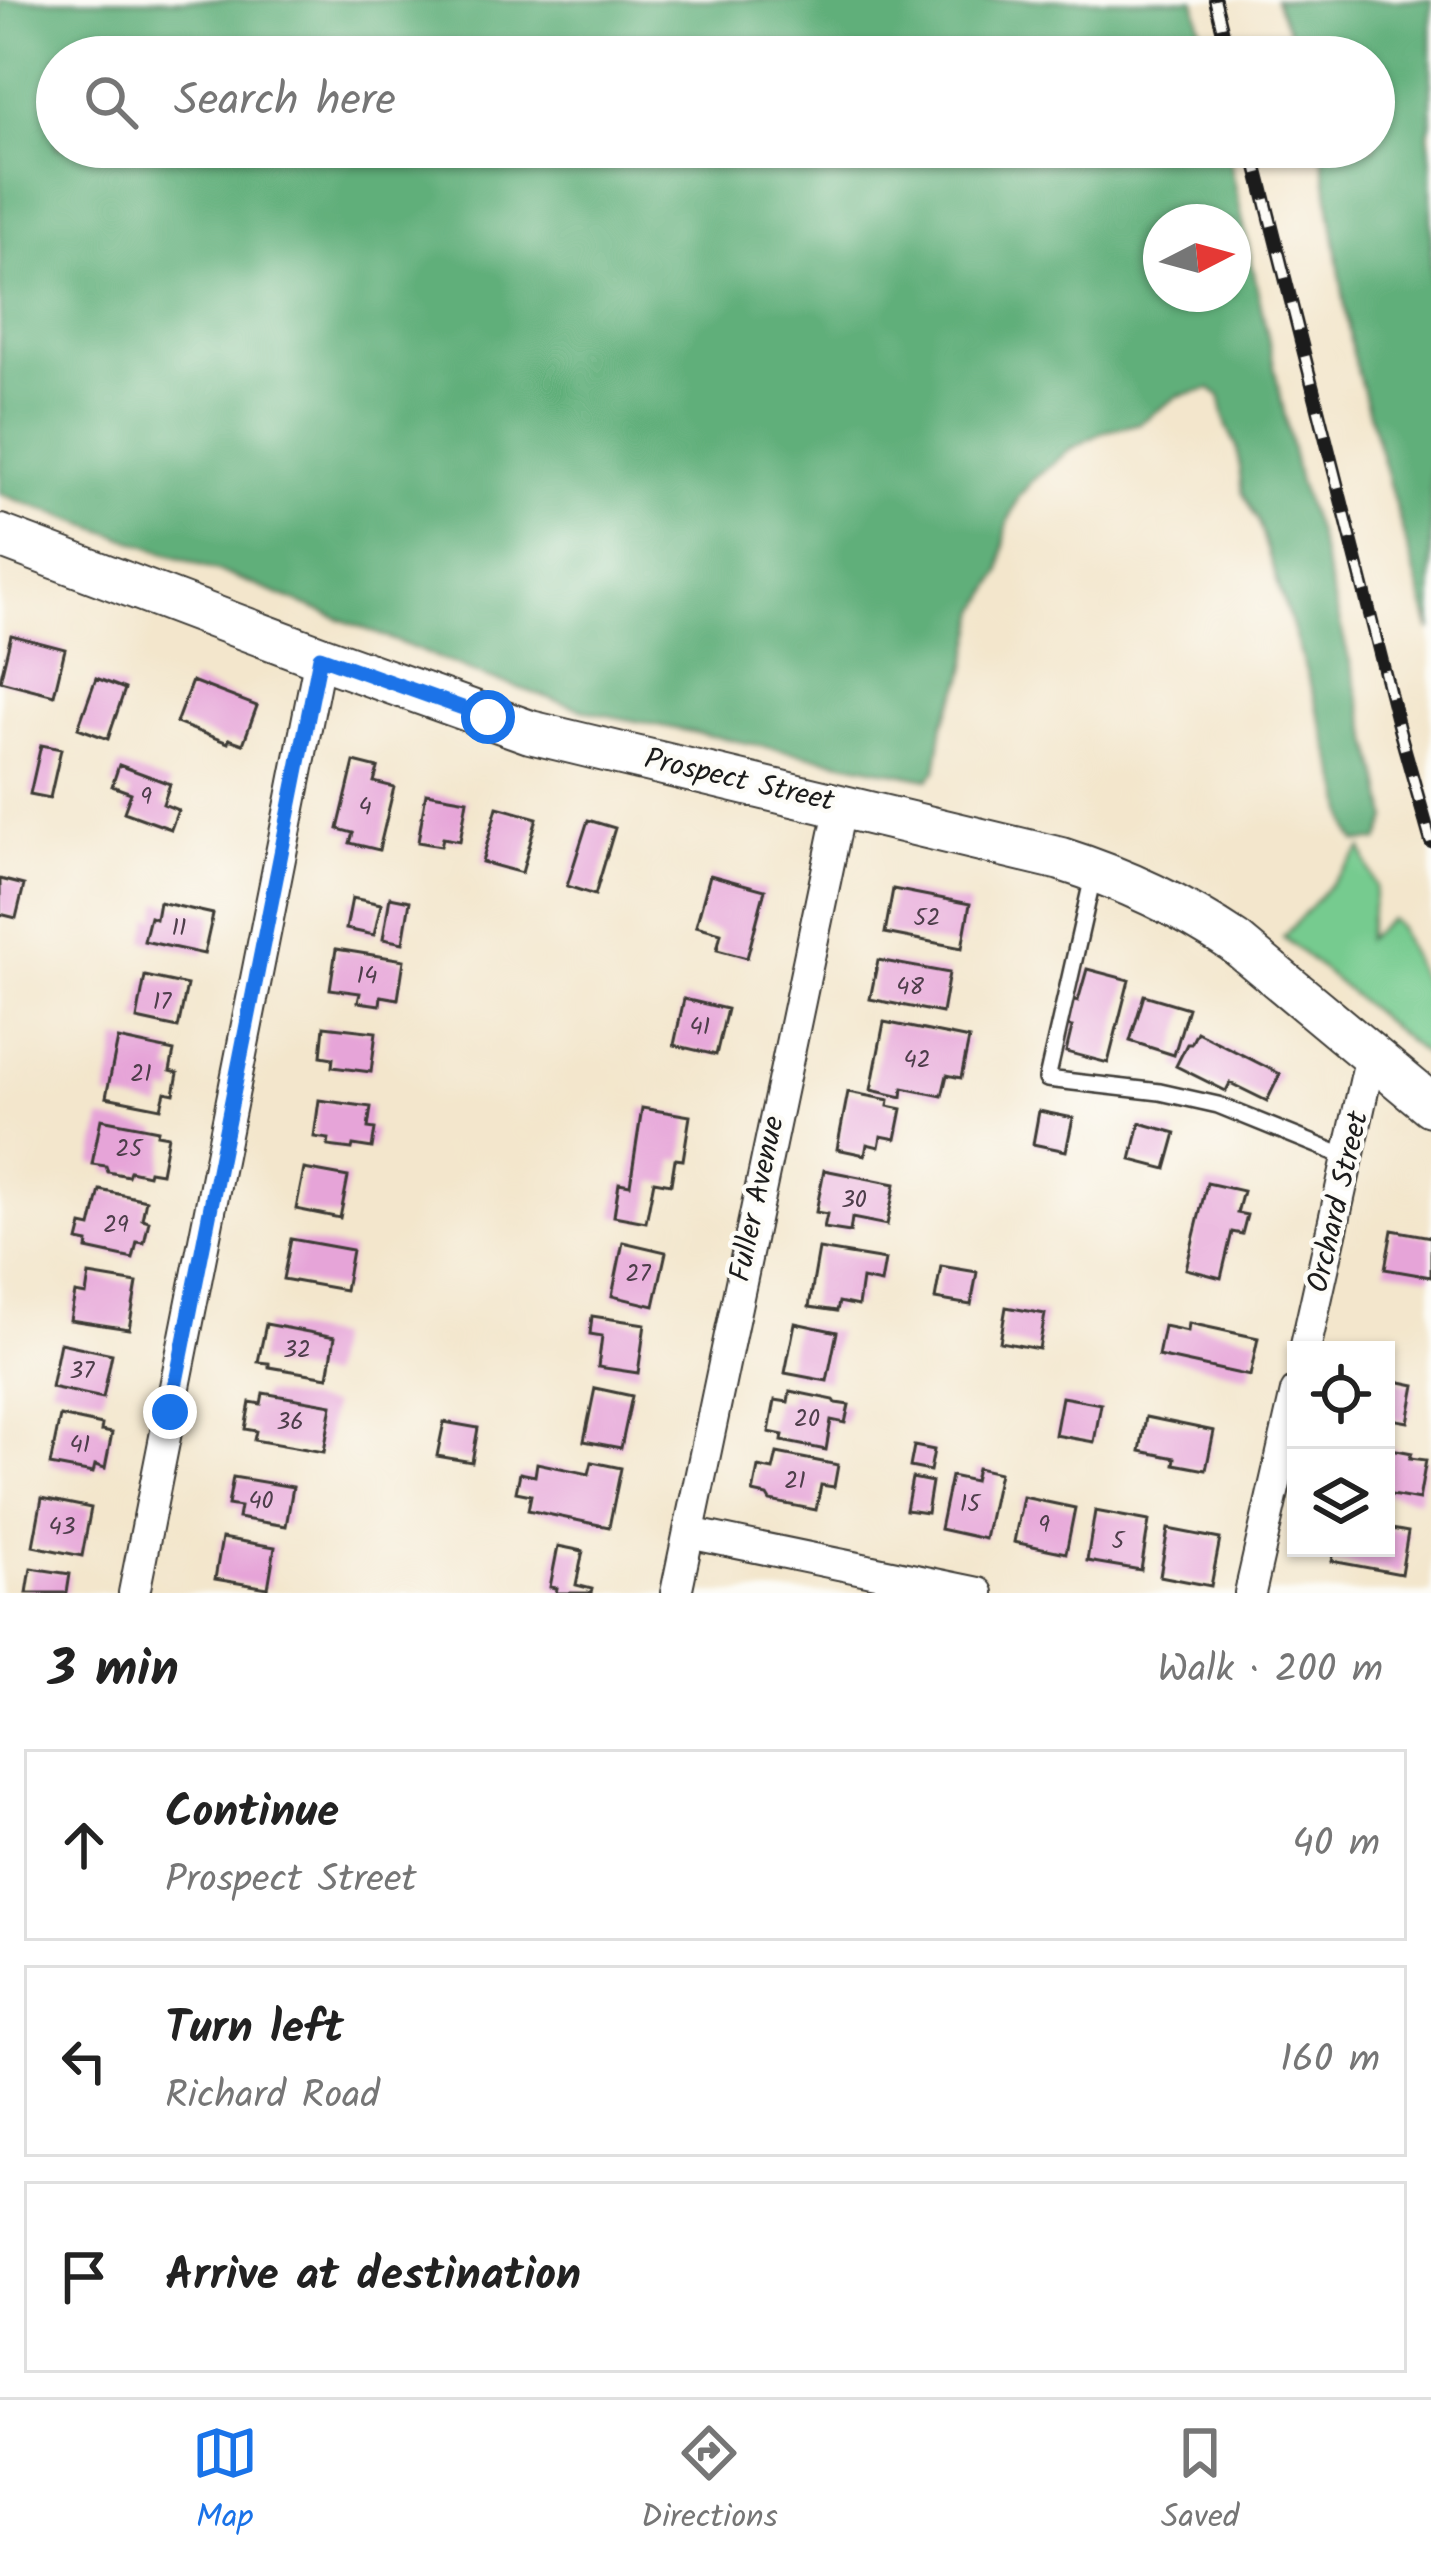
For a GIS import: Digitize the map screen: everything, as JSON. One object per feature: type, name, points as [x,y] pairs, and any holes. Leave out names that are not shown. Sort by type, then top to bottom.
[{"type":"main road","name":"Prospect Street","points":[[0,536],[530,732],[1095,869],[1161,897],[1221,932],[1431,1105]]},
{"type":"street","points":[[134,1593],[320,657]]},
{"type":"street","name":"Fuller Avenue","points":[[676,1593],[841,805]]},
{"type":"street","name":"Orchard Street","points":[[1308,1341],[1371,1055]]},
{"type":"street","points":[[1250,1593],[1287,1431]]},
{"type":"street","points":[[689,1533],[978,1593]]},
{"type":"lane","points":[[1095,869],[1046,1079],[1160,1092],[1218,1105],[1349,1158]]},
{"type":"green space","points":[[0,0],[1195,0],[1203,36],[36,36],[36,168],[1232,168],[1239,204],[1143,204],[1143,312],[1251,312],[1251,259],[1299,482],[1315,527],[1388,819],[1379,841],[1357,842],[1350,830],[1258,521],[1242,492],[1237,447],[1220,396],[1211,389],[1178,396],[1140,423],[1103,432],[1071,449],[1019,496],[1007,525],[1001,571],[979,611],[964,678],[943,724],[936,771],[928,779],[591,712],[486,677],[242,580],[0,494]]},
{"type":"green space","points":[[1275,0],[1431,0],[1431,631],[1352,353],[1324,168],[1395,168],[1395,36],[1291,36]]},
{"type":"green space","points":[[1362,849],[1376,887],[1366,939],[1390,919],[1398,926],[1431,1001],[1431,1060],[1283,937]]},
{"type":"building","points":[[11,635],[65,649],[54,695],[0,681]]},
{"type":"building","points":[[96,678],[125,689],[108,739],[78,728]]},
{"type":"building","points":[[192,681],[257,706],[243,744],[176,723]]},
{"type":"building","points":[[41,745],[61,749],[50,798],[30,794]]},
{"type":"building","points":[[354,762],[378,768],[374,782],[394,787],[379,850],[350,843],[353,833],[338,829]]},
{"type":"building","points":[[119,765],[170,784],[163,804],[178,810],[171,829],[124,812],[131,793],[112,786]]},
{"type":"building","points":[[426,793],[467,800],[460,841],[443,838],[441,846],[418,842]]},
{"type":"building","points":[[497,807],[537,818],[522,873],[482,862]]},
{"type":"building","points":[[588,820],[615,828],[595,895],[567,886]]},
{"type":"building","points":[[710,875],[765,890],[747,958],[717,950],[721,933],[696,926]]},
{"type":"building","points":[[0,879],[24,885],[16,918],[0,914]]},
{"type":"building","points":[[893,889],[970,904],[962,948],[885,933]]},
{"type":"building","points":[[390,897],[410,901],[403,943],[383,939]]},
{"type":"building","points":[[352,898],[381,904],[374,935],[346,929]]},
{"type":"building","points":[[159,902],[213,914],[204,954],[144,941]]},
{"type":"building","points":[[336,949],[404,960],[398,999],[381,996],[380,1005],[358,1002],[360,993],[330,989]]},
{"type":"building","points":[[878,960],[949,973],[942,1013],[870,999]]},
{"type":"building","points":[[1087,969],[1129,980],[1108,1063],[1066,1052],[1072,1027],[1065,1026],[1071,999],[1078,1001]]},
{"type":"building","points":[[145,976],[187,985],[178,1028],[137,1019]]},
{"type":"building","points":[[1144,995],[1188,1008],[1174,1055],[1130,1041]]},
{"type":"building","points":[[684,999],[727,1009],[716,1055],[674,1045]]},
{"type":"building","points":[[884,1022],[969,1039],[961,1078],[947,1075],[942,1096],[903,1088],[902,1097],[871,1090]]},
{"type":"building","points":[[324,1026],[376,1032],[371,1072],[332,1067],[333,1058],[321,1056]]},
{"type":"building","points":[[1197,1032],[1280,1074],[1267,1101],[1230,1083],[1226,1091],[1176,1066]]},
{"type":"building","points":[[118,1039],[174,1051],[170,1071],[178,1073],[174,1094],[165,1092],[161,1108],[106,1097]]},
{"type":"building","points":[[848,1092],[889,1100],[888,1106],[902,1109],[896,1139],[881,1136],[879,1147],[867,1144],[865,1155],[837,1149]]},
{"type":"building","points":[[319,1100],[371,1107],[372,1148],[328,1146],[329,1139],[314,1137]]},
{"type":"building","points":[[642,1108],[690,1116],[683,1160],[675,1159],[671,1184],[654,1181],[646,1222],[614,1216],[619,1183],[630,1185]]},
{"type":"building","points":[[1039,1111],[1073,1118],[1066,1151],[1033,1144]]},
{"type":"building","points":[[101,1119],[168,1136],[161,1173],[130,1171],[128,1176],[92,1164]]},
{"type":"building","points":[[1140,1123],[1176,1133],[1166,1169],[1131,1160]]},
{"type":"building","points":[[304,1169],[348,1177],[340,1218],[296,1209]]},
{"type":"building","points":[[824,1170],[895,1184],[887,1225],[852,1218],[850,1232],[824,1228],[827,1214],[816,1212]]},
{"type":"building","points":[[1207,1183],[1243,1191],[1237,1213],[1247,1215],[1242,1234],[1232,1232],[1221,1278],[1186,1269]]},
{"type":"building","points":[[100,1190],[146,1200],[142,1219],[149,1221],[144,1243],[137,1242],[133,1259],[87,1249],[88,1243],[78,1241],[82,1225],[91,1227]]},
{"type":"building","points":[[1392,1230],[1431,1237],[1431,1277],[1385,1269]]},
{"type":"building","points":[[291,1239],[352,1250],[345,1290],[283,1279]]},
{"type":"building","points":[[623,1242],[666,1252],[654,1306],[612,1296]]},
{"type":"building","points":[[819,1249],[885,1260],[881,1283],[862,1279],[858,1306],[839,1302],[837,1311],[809,1307]]},
{"type":"building","points":[[941,1266],[977,1272],[971,1305],[935,1299]]},
{"type":"building","points":[[89,1275],[137,1283],[129,1329],[70,1320],[75,1293],[86,1295]]},
{"type":"building","points":[[1006,1307],[1045,1314],[1039,1349],[1000,1342]]},
{"type":"building","points":[[592,1316],[645,1324],[638,1373],[598,1367],[602,1336],[590,1334]]},
{"type":"building","points":[[795,1323],[837,1332],[827,1381],[785,1373]]},
{"type":"building","points":[[1189,1323],[1258,1338],[1250,1376],[1158,1356],[1164,1326],[1188,1331]]},
{"type":"building","points":[[266,1324],[335,1337],[328,1377],[258,1362]]},
{"type":"building","points":[[60,1343],[112,1354],[103,1398],[51,1387]]},
{"type":"building","points":[[1395,1381],[1415,1385],[1408,1422],[1395,1420]]},
{"type":"building","points":[[595,1388],[632,1396],[621,1448],[584,1441]]},
{"type":"building","points":[[790,1391],[849,1405],[845,1423],[831,1420],[826,1450],[782,1441],[783,1435],[769,1432],[775,1400],[788,1402]]},
{"type":"building","points":[[263,1393],[332,1405],[324,1452],[254,1440],[256,1431],[245,1429],[250,1402],[261,1404]]},
{"type":"building","points":[[1062,1397],[1101,1404],[1094,1442],[1055,1435]]},
{"type":"building","points":[[60,1416],[102,1425],[101,1431],[112,1433],[105,1468],[95,1465],[93,1473],[50,1465]]},
{"type":"building","points":[[1146,1417],[1214,1431],[1206,1470],[1140,1451]]},
{"type":"building","points":[[444,1422],[478,1428],[472,1462],[437,1456]]},
{"type":"building","points":[[914,1446],[934,1450],[930,1471],[910,1467]]},
{"type":"building","points":[[1395,1450],[1426,1460],[1419,1500],[1395,1496]]},
{"type":"building","points":[[777,1453],[838,1465],[834,1487],[821,1485],[816,1510],[753,1493],[758,1467],[773,1470]]},
{"type":"building","points":[[592,1462],[621,1468],[609,1527],[528,1510],[531,1495],[516,1492],[520,1473],[535,1476],[537,1463],[589,1474]]},
{"type":"building","points":[[977,1468],[999,1473],[985,1539],[940,1529],[951,1476],[974,1481]]},
{"type":"building","points":[[233,1477],[293,1487],[286,1526],[238,1518],[240,1507],[228,1505]]},
{"type":"building","points":[[912,1478],[932,1482],[927,1513],[906,1510]]},
{"type":"building","points":[[1023,1497],[1075,1508],[1066,1553],[1014,1542]]},
{"type":"building","points":[[42,1498],[91,1508],[82,1556],[33,1546]]},
{"type":"building","points":[[1095,1511],[1149,1521],[1141,1570],[1087,1561]]},
{"type":"building","points":[[1168,1529],[1220,1539],[1211,1586],[1160,1576]]},
{"type":"building","points":[[1395,1530],[1408,1532],[1401,1574],[1332,1561],[1333,1557],[1395,1557]]},
{"type":"building","points":[[222,1538],[275,1547],[268,1588],[215,1579]]},
{"type":"building","points":[[558,1546],[583,1551],[576,1585],[592,1589],[591,1593],[556,1593],[557,1588],[550,1587]]},
{"type":"building","points":[[31,1568],[70,1574],[67,1593],[27,1593]]},
{"type":"railway","points":[[1215,0],[1224,36]]},
{"type":"railway","points":[[1257,168],[1431,842]]},
{"type":"route","points":[[170,1412],[320,657],[488,717]]}]
